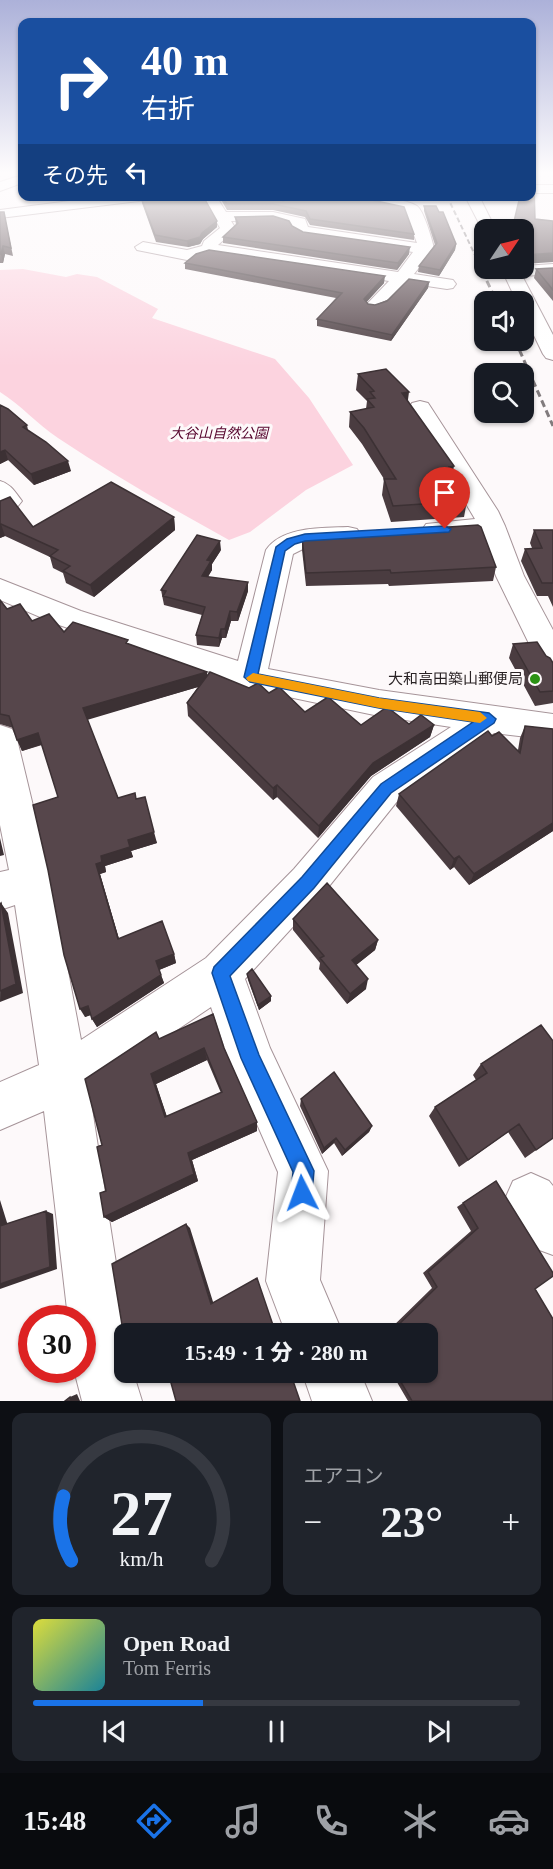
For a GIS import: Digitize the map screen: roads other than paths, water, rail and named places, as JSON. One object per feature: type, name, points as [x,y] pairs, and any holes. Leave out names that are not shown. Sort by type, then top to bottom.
[{"type":"main road","points":[[209,249],[210,244],[219,236]]},
{"type":"main road","points":[[340,236],[426,249]]},
{"type":"main road","points":[[422,236],[426,249]]},
{"type":"main road","points":[[144,247],[187,255],[209,249],[447,284]]},
{"type":"main road","points":[[376,296],[402,278],[426,249]]},
{"type":"main road","points":[[258,256],[243,269],[344,286]]},
{"type":"main road","points":[[534,269],[553,269]]},
{"type":"main road","points":[[515,279],[553,354]]},
{"type":"main road","points":[[420,408],[485,511],[510,576],[553,660]]},
{"type":"main road","points":[[0,489],[9,501],[0,503]]},
{"type":"main road","points":[[410,531],[492,526]]},
{"type":"main road","points":[[250,677],[280,549],[291,541],[305,538],[375,534]]},
{"type":"main road","points":[[0,589],[70,618],[250,677],[379,703],[553,727]]},
{"type":"main road","points":[[0,1106],[64,1078],[181,1002],[221,973],[308,882],[386,788],[489,719]]},
{"type":"main road","points":[[0,739],[15,886],[64,1078],[103,1368],[112,1401]]},
{"type":"main road","points":[[221,973],[250,1058],[303,1171],[293,1281],[310,1323]]},
{"type":"main road","points":[[335,1383],[342,1401]]},
{"type":"railway","points":[[466,236],[474,253]]},
{"type":"railway","points":[[486,279],[492,291]]},
{"type":"railway","points":[[520,351],[553,426]]},
{"type":"place","name":"大和高田築山郵便局","points":[[535,679]]},
{"type":"park label","name":"大谷山自然公園","points":[[219,433]]}]
